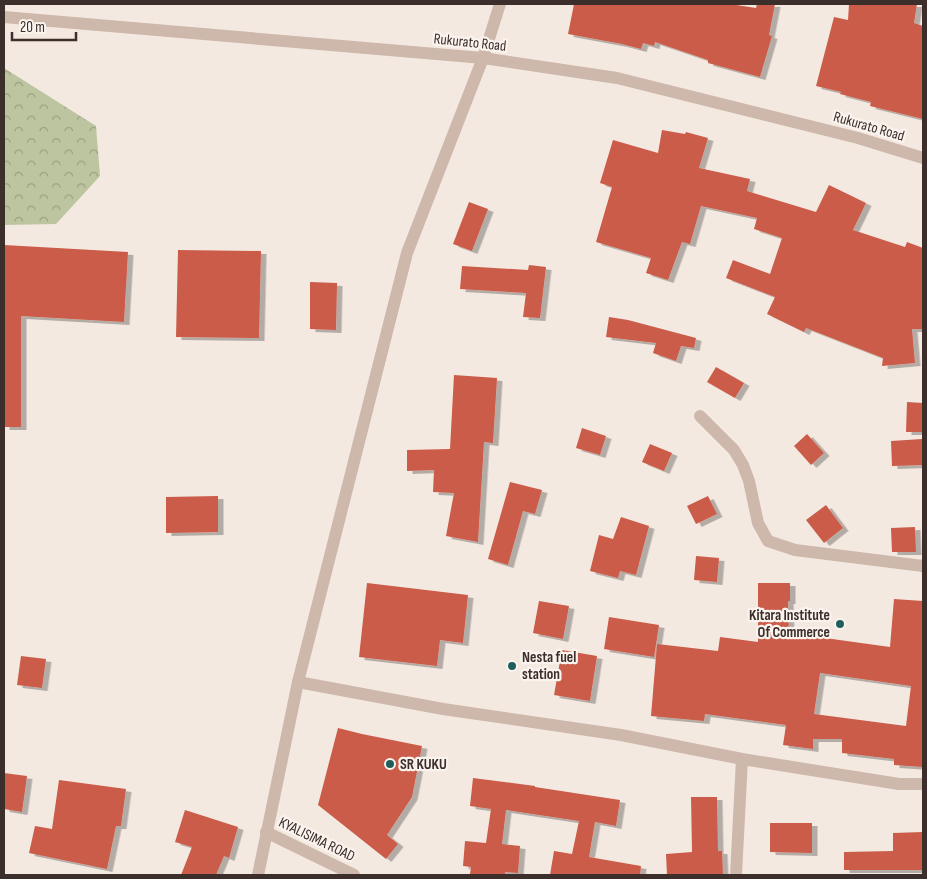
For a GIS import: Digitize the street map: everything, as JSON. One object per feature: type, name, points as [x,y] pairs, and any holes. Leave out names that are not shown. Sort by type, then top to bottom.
[{"type":"street","points":[[258,875],[298,682],[407,253],[483,58],[500,4]]},
{"type":"street","name":"Rukurato Road","points":[[4,17],[483,58],[617,78],[858,138],[923,158]]},
{"type":"street","points":[[700,416],[734,450],[743,465],[749,481],[758,523],[768,542],[795,550],[923,566]]},
{"type":"street","points":[[298,682],[443,709],[621,735],[742,759],[900,784],[923,784]]},
{"type":"street","points":[[736,875],[742,759]]},
{"type":"street","name":"KYALISIMA ROAD","points":[[266,832],[354,875]]},
{"type":"green space","points":[[4,68],[96,126],[100,176],[56,224],[4,225]]},
{"type":"building","points":[[574,4],[730,4],[756,8],[757,4],[775,4],[769,35],[772,36],[760,77],[708,63],[708,60],[655,42],[654,46],[643,43],[641,49],[568,34]]},
{"type":"building","points":[[849,4],[917,4],[914,23],[923,26],[923,119],[870,106],[871,102],[816,86],[834,17],[848,20]]},
{"type":"building","points":[[662,130],[685,134],[686,132],[708,138],[699,168],[750,179],[747,191],[816,212],[829,185],[866,203],[853,230],[905,247],[907,242],[923,248],[923,329],[912,329],[915,363],[882,366],[883,358],[806,328],[804,332],[767,314],[775,297],[726,278],[733,260],[770,274],[782,238],[754,229],[757,218],[701,206],[690,244],[682,242],[668,280],[646,273],[651,258],[596,242],[612,187],[600,183],[613,140],[658,153]]},
{"type":"building","points":[[469,202],[488,209],[472,251],[453,244]]},
{"type":"building","points":[[4,245],[128,252],[124,322],[21,316],[21,427],[4,427]]},
{"type":"building","points":[[178,250],[261,251],[259,338],[176,337]]},
{"type":"building","points":[[529,265],[546,267],[540,318],[523,317],[526,293],[460,289],[462,266],[528,270]]},
{"type":"building","points":[[310,282],[337,283],[336,330],[310,329]]},
{"type":"building","points":[[609,317],[628,320],[696,338],[694,348],[681,346],[676,361],[653,353],[656,343],[606,337]]},
{"type":"building","points":[[716,367],[744,383],[735,398],[707,382]]},
{"type":"building","points":[[454,375],[497,378],[493,443],[484,442],[478,542],[446,536],[454,493],[433,492],[434,470],[407,471],[407,450],[450,449]]},
{"type":"building","points":[[907,402],[923,403],[923,432],[906,432]]},
{"type":"building","points":[[582,428],[606,436],[600,455],[576,448]]},
{"type":"building","points":[[807,434],[824,453],[811,465],[794,446]]},
{"type":"building","points":[[922,439],[923,465],[892,466],[891,441]]},
{"type":"building","points":[[650,444],[672,453],[664,471],[642,462]]},
{"type":"building","points":[[510,482],[542,490],[535,514],[523,511],[508,565],[488,559]]},
{"type":"building","points":[[218,496],[218,532],[166,533],[166,497]]},
{"type":"building","points":[[708,496],[717,514],[696,524],[687,506]]},
{"type":"building","points":[[826,505],[843,528],[824,543],[806,520]]},
{"type":"building","points":[[621,517],[649,526],[636,575],[620,571],[618,578],[590,571],[599,535],[613,539]]},
{"type":"building","points":[[915,527],[916,552],[892,552],[891,528]]},
{"type":"building","points":[[696,556],[719,558],[717,582],[694,580]]},
{"type":"building","points":[[367,583],[468,595],[463,643],[440,640],[437,666],[359,657]]},
{"type":"building","points":[[758,583],[790,583],[790,601],[788,601],[789,633],[890,647],[894,599],[923,601],[923,767],[894,765],[894,759],[842,753],[842,739],[813,739],[813,749],[783,745],[786,725],[705,714],[704,721],[651,716],[657,644],[718,651],[720,637],[758,642]],"holes":[[[820,673],[911,686],[906,726],[814,714]]]},
{"type":"building","points":[[539,601],[569,606],[563,639],[533,633]]},
{"type":"building","points":[[609,617],[659,625],[654,657],[604,649]]},
{"type":"building","points":[[562,650],[597,656],[590,701],[554,695]]},
{"type":"building","points":[[21,656],[46,659],[42,688],[17,685]]},
{"type":"building","points":[[338,728],[422,746],[412,797],[387,835],[398,844],[386,859],[318,805]]},
{"type":"building","points":[[4,773],[27,776],[22,812],[4,809]]},
{"type":"building","points":[[473,778],[620,800],[616,826],[595,822],[589,857],[641,866],[640,875],[550,875],[554,851],[572,854],[579,821],[506,810],[502,844],[520,846],[518,873],[505,872],[505,875],[470,874],[471,867],[463,866],[465,841],[486,843],[491,809],[470,806]]},
{"type":"building","points":[[59,780],[126,789],[121,826],[116,826],[107,869],[29,853],[35,826],[52,829]]},
{"type":"building","points":[[691,797],[717,797],[718,851],[722,851],[723,875],[667,875],[666,854],[692,852]]},
{"type":"building","points":[[185,810],[238,827],[229,858],[224,856],[216,875],[181,875],[192,847],[175,842]]},
{"type":"building","points":[[770,823],[812,823],[812,853],[770,852]]},
{"type":"building","points":[[923,832],[923,870],[844,870],[844,852],[893,851],[893,833]]},
{"type":"place","name":"Kitara Institute Of Commerce","points":[[840,624]]},
{"type":"place","name":"Nesta fuel station","points":[[512,666]]},
{"type":"place","name":"SR KUKU","points":[[390,764]]}]
